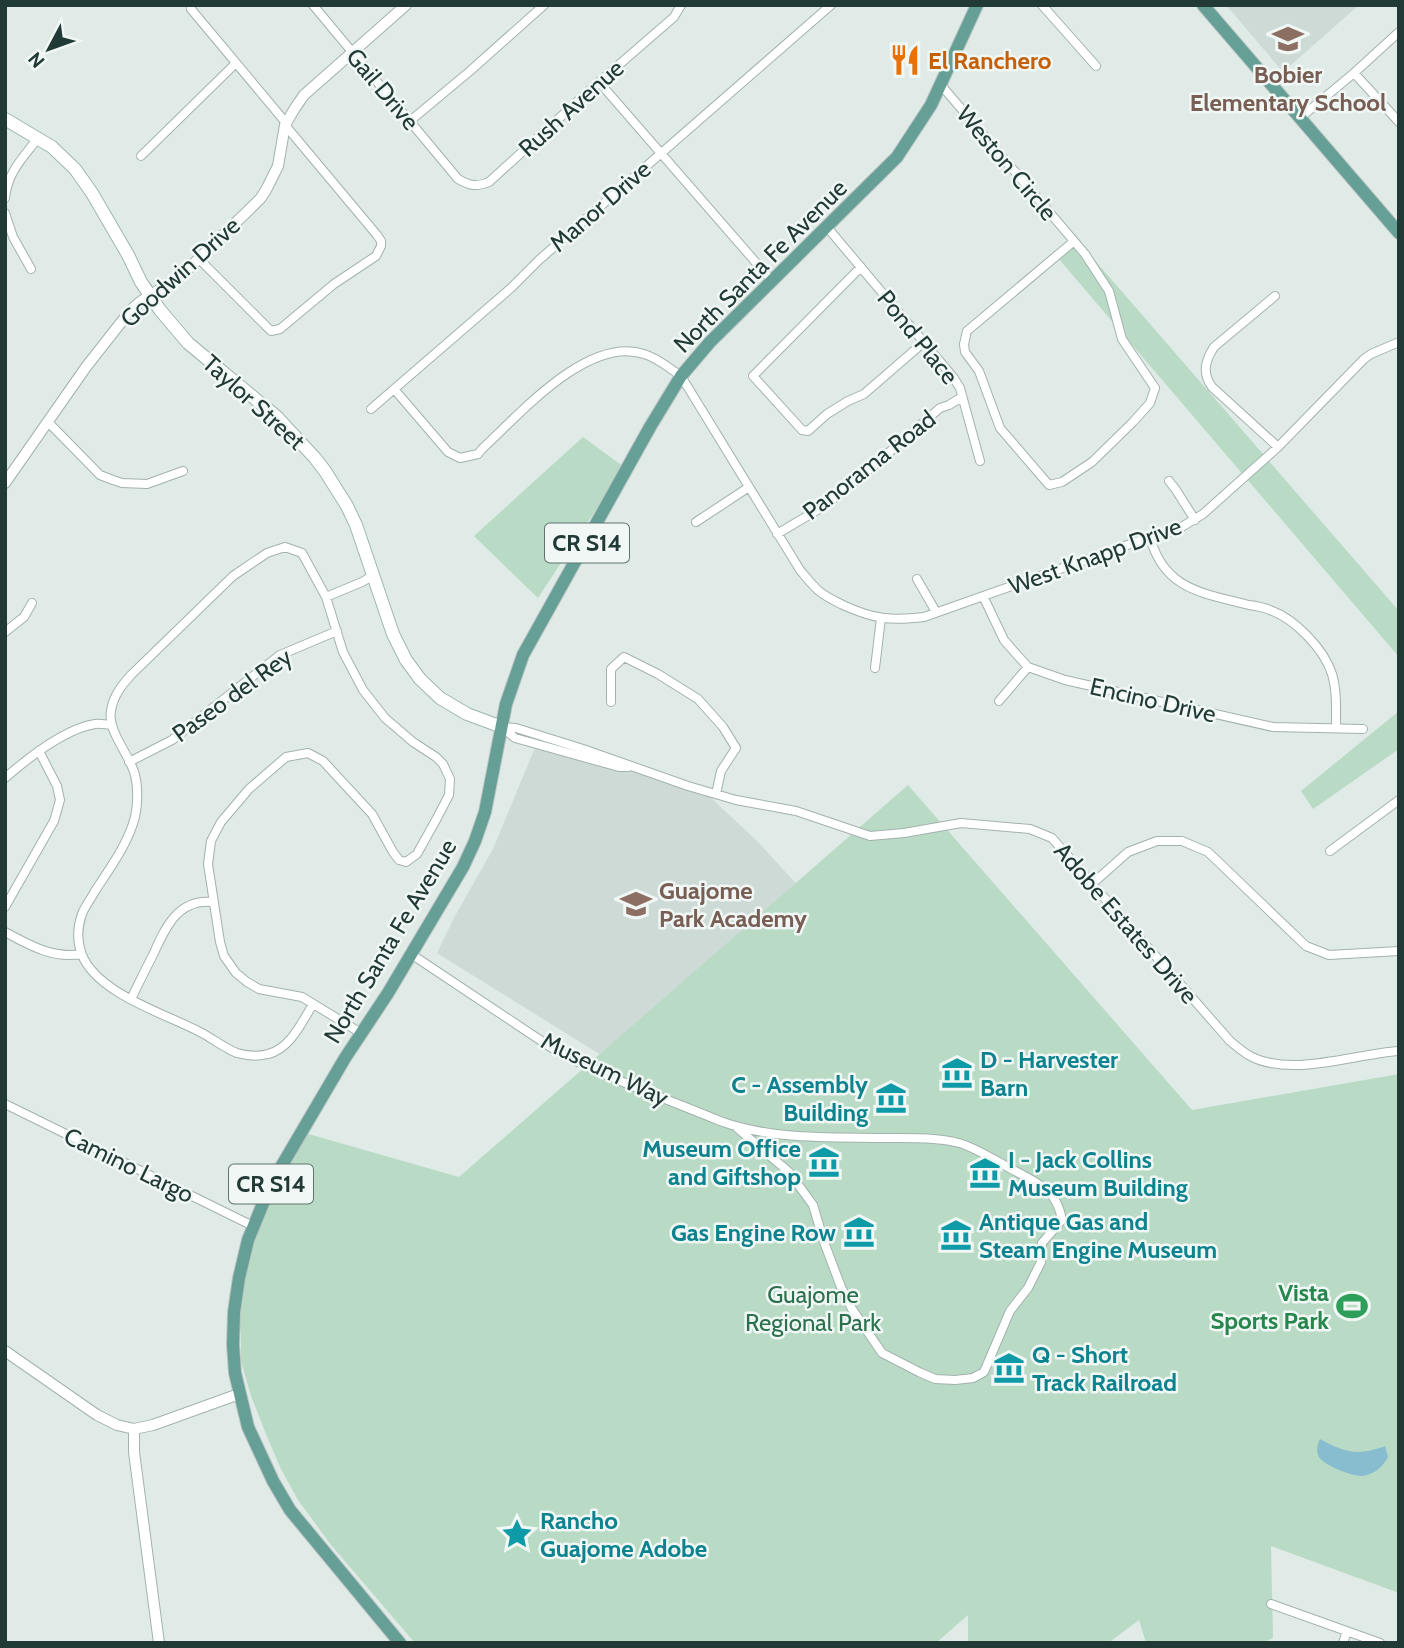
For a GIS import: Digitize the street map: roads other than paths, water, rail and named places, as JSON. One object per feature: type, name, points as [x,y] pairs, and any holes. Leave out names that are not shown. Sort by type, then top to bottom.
[{"type":"main road","name":"North Santa Fe Avenue","points":[[400,1643],[290,1510],[248,1427],[235,1373],[234,1312],[247,1240],[271,1184],[463,867],[475,841],[490,791],[506,704],[523,655],[650,428],[681,376],[710,342],[897,157],[931,105],[977,5]]},
{"type":"main road","points":[[1203,5],[1399,233]]},
{"type":"main road","name":"Taylor Street","points":[[5,119],[52,147],[75,169],[92,193],[160,310],[188,343],[277,417],[325,471],[356,525],[398,646],[421,679],[440,698],[467,715],[502,727]]},
{"type":"street","name":"Gail Drive","points":[[313,5],[453,173]]},
{"type":"street","name":"Goodwin Drive","points":[[5,483],[86,367],[130,311],[182,275],[260,199],[278,166],[286,125],[304,95],[406,5]]},
{"type":"street","points":[[410,121],[544,5]]},
{"type":"street","name":"Rush Avenue","points":[[453,173],[468,185],[479,186],[489,182],[674,17],[681,5]]},
{"type":"street","name":"Manor Drive","points":[[371,410],[831,5]]},
{"type":"street","points":[[1042,5],[1096,66]]},
{"type":"street","points":[[191,9],[381,241],[376,256],[334,284],[280,328],[271,331],[199,259]]},
{"type":"street","points":[[1300,118],[1399,33]]},
{"type":"street","points":[[141,156],[236,64]]},
{"type":"street","points":[[1354,73],[1399,122]]},
{"type":"street","points":[[599,82],[772,281]]},
{"type":"street","name":"Weston Circle","points":[[941,85],[1085,254],[1109,291],[1122,339],[1155,388],[1150,403],[1092,462],[1062,482],[1049,485],[1000,428],[979,371],[965,352],[964,344],[967,331],[1073,242]]},
{"type":"street","points":[[5,198],[12,172],[38,138]]},
{"type":"street","points":[[5,213],[13,237],[31,269]]},
{"type":"street","name":"Pond Place","points":[[827,227],[953,377],[960,388],[980,461]]},
{"type":"street","points":[[861,267],[753,376],[802,430],[808,431],[827,414],[864,394],[924,342]]},
{"type":"street","points":[[1275,296],[1214,347],[1205,369],[1212,387],[1278,447]]},
{"type":"street","name":"West Knapp Drive","points":[[681,376],[800,570],[819,591],[866,615],[905,619],[924,617],[1150,537],[1175,531],[1195,520],[1278,447],[1364,359],[1399,342]]},
{"type":"street","points":[[394,389],[448,452],[460,458],[478,454],[552,383],[572,369],[607,353],[643,353],[681,376]]},
{"type":"street","name":"Panorama Road","points":[[778,534],[824,506],[940,408],[962,397]]},
{"type":"street","points":[[48,422],[100,475],[113,480],[147,484],[183,471]]},
{"type":"street","points":[[1169,481],[1195,520]]},
{"type":"street","points":[[696,522],[749,487]]},
{"type":"street","points":[[1150,537],[1161,564],[1182,585],[1270,610],[1307,635],[1328,664],[1332,676],[1336,696],[1336,727]]},
{"type":"street","points":[[313,1004],[293,1037],[272,1054],[255,1057],[235,1052],[131,999],[95,975],[81,954],[78,935],[82,913],[127,841],[137,803],[135,775],[112,725],[110,713],[115,697],[127,680],[233,576],[267,553],[285,547],[302,553],[326,597],[343,652],[363,690],[385,718],[443,764],[450,779],[449,795],[417,854],[406,862],[399,860],[372,814],[323,761],[307,753],[286,757],[249,789],[221,822],[211,841],[208,864],[220,942],[224,957],[236,973],[259,989],[294,995],[313,1004],[361,1033]]},
{"type":"street","points":[[326,597],[374,575]]},
{"type":"street","points":[[917,579],[936,612]]},
{"type":"street","name":"Encino Drive","points":[[983,596],[1004,640],[1028,667],[1065,680],[1273,727],[1363,729]]},
{"type":"street","points":[[5,632],[23,617],[33,603]]},
{"type":"street","points":[[875,668],[881,618]]},
{"type":"street","name":"Paseo del Rey","points":[[129,762],[172,740],[280,655],[337,632]]},
{"type":"street","points":[[611,702],[611,669],[624,657],[659,674],[698,699],[723,727],[736,748],[721,771],[716,794]]},
{"type":"street","points":[[999,701],[1028,667]]},
{"type":"street","points":[[5,778],[27,758],[80,729],[97,724],[112,725]]},
{"type":"street","name":"Adobe Estates Drive","points":[[502,727],[515,738],[619,767],[634,767],[736,800],[796,811],[870,836],[961,823],[1030,829],[1052,838],[1230,1041],[1251,1057],[1292,1067],[1399,1051]]},
{"type":"street","points":[[5,907],[54,821],[60,800],[57,786],[40,751]]},
{"type":"street","points":[[1330,851],[1399,800]]},
{"type":"street","points":[[1092,884],[1128,852],[1157,841],[1182,841],[1208,852],[1306,946],[1329,955],[1399,951]]},
{"type":"street","points":[[131,999],[168,923],[181,910],[203,901],[213,902]]},
{"type":"street","points":[[5,932],[38,950],[81,954]]},
{"type":"street","name":"Museum Way","points":[[411,954],[571,1059],[736,1127],[821,1138],[904,1138],[961,1144],[1045,1187],[1056,1199],[1062,1220],[1041,1242],[1041,1262],[1028,1288],[1010,1311],[984,1372],[972,1378],[935,1379],[882,1353],[852,1309],[841,1287],[813,1205],[789,1172],[736,1127]]},
{"type":"street","name":"Camino Largo","points":[[5,1104],[253,1226]]},
{"type":"street","points":[[5,1351],[96,1415],[117,1425],[134,1429],[177,1418],[239,1394]]},
{"type":"street","points":[[134,1429],[134,1452],[159,1643]]},
{"type":"street","points":[[1271,1604],[1380,1643]]},
{"type":"street","points":[[1343,1643],[1348,1632]]},
{"type":"water","points":[[1320,1439],[1352,1452],[1385,1446],[1388,1457],[1370,1474],[1351,1474],[1320,1459],[1317,1451]]},
{"type":"place","name":"Bobier Elementary School","points":[[1288,39]]},
{"type":"place","name":"El Ranchero","points":[[905,60]]},
{"type":"place","name":"Guajome Park Academy","points":[[636,904]]},
{"type":"place","name":"D - Harvester Barn","points":[[957,1073]]},
{"type":"place","name":"C - Assembly Building","points":[[891,1098]]},
{"type":"place","name":"Museum Office and Giftshop","points":[[824,1162]]},
{"type":"place","name":"I - Jack Collins Museum Building","points":[[985,1173]]},
{"type":"place","name":"Gas Engine Row","points":[[859,1232]]},
{"type":"place","name":"Antique Gas and Steam Engine Museum","points":[[956,1235]]},
{"type":"place","name":"Vista Sports Park","points":[[1352,1306]]},
{"type":"place","name":"Q - Short Track Railroad","points":[[1009,1368]]},
{"type":"place","name":"Rancho Guajome Adobe","points":[[517,1534]]},
{"type":"park label","name":"Guajome Regional Park","points":[[813,1308]]}]
